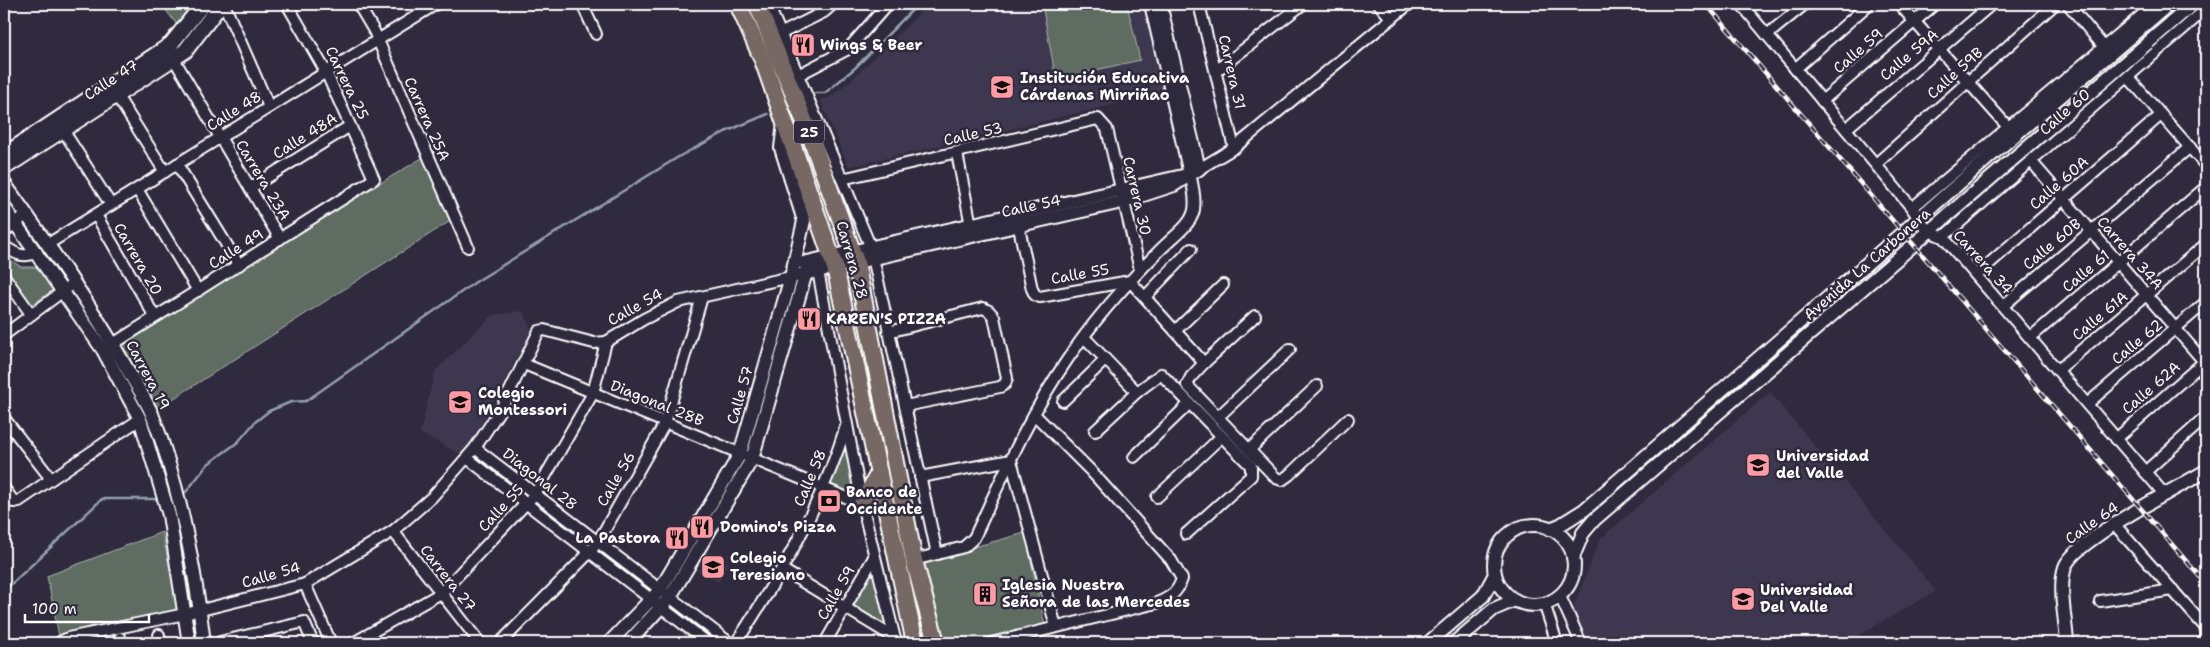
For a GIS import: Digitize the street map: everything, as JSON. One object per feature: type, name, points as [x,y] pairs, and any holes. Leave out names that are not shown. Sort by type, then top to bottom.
[{"type":"main road","name":"Calle 47","points":[[4,168],[63,130],[108,96],[171,44],[203,4]]},
{"type":"main road","name":"Calle 47","points":[[4,155],[174,59],[194,41],[223,4]]},
{"type":"main road","name":"Carrera 28","points":[[738,4],[763,60],[833,262],[915,643]]},
{"type":"main road","name":"Carrera 28","points":[[757,4],[854,257],[914,560],[936,643]]},
{"type":"main road","points":[[862,504],[879,473]]},
{"type":"street","points":[[223,4],[269,107]]},
{"type":"street","name":"Carrera 25","points":[[287,4],[326,72],[374,179]]},
{"type":"street","name":"Carrera 25A","points":[[358,4],[377,40],[468,248]]},
{"type":"street","name":"Calle 48","points":[[48,244],[436,4]]},
{"type":"street","points":[[582,4],[596,34]]},
{"type":"street","name":"Carrera 28","points":[[768,4],[782,33],[872,253],[937,554]]},
{"type":"street","points":[[782,33],[822,8],[833,4]]},
{"type":"street","points":[[798,74],[848,49],[888,4]]},
{"type":"street","points":[[1151,4],[1194,172]]},
{"type":"street","points":[[914,560],[964,547],[970,543],[1011,460],[1066,361],[1130,281],[1189,222],[1196,209],[1194,172],[1160,4]]},
{"type":"street","name":"Carrera 31","points":[[1199,4],[1234,148]]},
{"type":"street","points":[[1216,72],[1303,4]]},
{"type":"street","points":[[1379,4],[1391,18]]},
{"type":"street","name":"Calle 54","points":[[58,643],[68,638],[185,614],[305,584],[393,531],[432,497],[476,448],[502,407],[539,331],[544,330],[594,343],[606,342],[644,318],[678,302],[792,271],[811,269],[854,257],[1174,185],[1234,148],[1409,4]]},
{"type":"street","name":"Carrera 34","points":[[1741,4],[1876,164],[1929,232],[1943,237],[2165,495]]},
{"type":"street","points":[[1767,35],[1805,4]]},
{"type":"street","points":[[1796,69],[1869,4]]},
{"type":"street","points":[[1899,4],[2008,127]]},
{"type":"street","name":"Calle 59","points":[[1822,101],[1935,4]]},
{"type":"street","name":"Calle 59A","points":[[1846,129],[1992,4]]},
{"type":"street","name":"Calle 59B","points":[[1876,164],[2055,4]]},
{"type":"street","points":[[2068,4],[2103,46]]},
{"type":"street","name":"Calle 60","points":[[1916,214],[2008,127],[2155,4]]},
{"type":"street","name":"Avenida La Carbonera","points":[[1550,528],[1560,525],[1584,510],[1886,249],[1916,214],[2169,4]]},
{"type":"street","name":"Avenida La Carbonera","points":[[1573,557],[1577,544],[1594,520],[2193,4]]},
{"type":"street","name":"Calle 60","points":[[1943,237],[2206,9]]},
{"type":"street","name":"Carrera 23A","points":[[174,59],[280,239]]},
{"type":"street","points":[[2128,77],[2206,166]]},
{"type":"street","points":[[108,96],[165,172]]},
{"type":"street","name":"Calle 60A","points":[[1976,275],[2162,115]]},
{"type":"street","name":"Calle 53","points":[[842,180],[1098,119],[1107,129]]},
{"type":"street","name":"Calle 57","points":[[746,456],[804,221],[781,148],[784,122]]},
{"type":"street","name":"Calle 48A","points":[[250,188],[350,126]]},
{"type":"street","name":"Carrera 30","points":[[1107,129],[1121,196],[1140,270]]},
{"type":"street","name":"Carrera 20","points":[[63,130],[112,205]]},
{"type":"street","name":"Calle 60B","points":[[2003,306],[2190,147]]},
{"type":"street","points":[[957,153],[972,231]]},
{"type":"street","name":"Carrera 34A","points":[[2031,161],[2206,362]]},
{"type":"street","points":[[177,164],[239,265]]},
{"type":"street","name":"Calle 49","points":[[113,344],[374,179]]},
{"type":"street","name":"Carrera 19","points":[[4,183],[48,244],[113,344],[151,413],[166,481],[200,610]]},
{"type":"street","name":"Calle 61","points":[[2030,338],[2206,187]]},
{"type":"street","points":[[137,189],[198,291]]},
{"type":"street","name":"Carrera 19","points":[[4,208],[37,252],[103,350],[140,419],[166,481]]},
{"type":"street","points":[[4,232],[27,215]]},
{"type":"street","name":"Carrera 20","points":[[96,215],[155,318]]},
{"type":"street","name":"Calle 55","points":[[1018,220],[1032,290],[1035,295],[1040,297],[1130,281]]},
{"type":"street","name":"Calle 61A","points":[[2058,370],[2206,244]]},
{"type":"street","points":[[4,246],[21,256],[28,256],[37,252]]},
{"type":"street","points":[[1145,297],[1191,249]]},
{"type":"street","points":[[1886,249],[1896,261]]},
{"type":"street","points":[[811,269],[874,557],[896,641]]},
{"type":"street","name":"Calle 57","points":[[628,643],[661,599],[746,456],[811,269]]},
{"type":"street","points":[[5,280],[31,314]]},
{"type":"street","points":[[1130,281],[1204,364]]},
{"type":"street","points":[[4,335],[74,283]]},
{"type":"street","points":[[1175,331],[1223,285]]},
{"type":"street","name":"Calle 56","points":[[500,643],[598,542],[665,423],[702,297]]},
{"type":"street","name":"Calle 62","points":[[2087,404],[2206,302]]},
{"type":"street","points":[[888,332],[983,308],[990,311],[996,326],[1007,378],[1005,384],[1000,387],[905,406]]},
{"type":"street","points":[[1255,316],[1191,376],[1187,385],[1276,478],[1282,480],[1348,419]]},
{"type":"street","points":[[1084,338],[1104,361],[1137,392]]},
{"type":"street","name":"Calle 55","points":[[354,643],[441,593],[536,494],[593,393],[606,342]]},
{"type":"street","points":[[1218,417],[1290,349]]},
{"type":"street","points":[[1063,401],[1104,361]]},
{"type":"street","name":"Calle 62A","points":[[2116,439],[2206,362]]},
{"type":"street","name":"Diagonal 28B","points":[[524,364],[862,504]]},
{"type":"street","points":[[1095,431],[1137,392],[1161,374],[1251,466],[1251,476],[1186,534]]},
{"type":"street","points":[[1249,450],[1318,386]]},
{"type":"street","points":[[1134,457],[1189,404]]},
{"type":"street","points":[[991,643],[1163,600],[1178,591],[1182,579],[1180,572],[1171,560],[1104,486],[1035,415]]},
{"type":"street","points":[[4,418],[51,479]]},
{"type":"street","points":[[2145,472],[2206,418]]},
{"type":"street","points":[[4,488],[9,500],[51,479],[140,419]]},
{"type":"street","name":"Calle 58","points":[[736,643],[784,570],[824,488],[846,425]]},
{"type":"street","points":[[1157,497],[1221,437]]},
{"type":"street","name":"Diagonal 28","points":[[476,448],[598,542],[708,643]]},
{"type":"street","name":"Diagonal 28","points":[[467,458],[590,552],[730,643]]},
{"type":"street","points":[[920,478],[1011,460]]},
{"type":"street","points":[[1011,460],[1056,627]]},
{"type":"street","name":"Calle 64","points":[[2067,643],[2063,581],[2065,566],[2074,552],[2115,525],[2206,471]]},
{"type":"street","name":"Carrera 19","points":[[175,514],[185,614]]},
{"type":"street","points":[[2115,525],[2206,628]]},
{"type":"street","points":[[1528,526],[1550,528],[1565,540],[1573,557],[1574,566],[1570,582],[1560,596],[1544,604],[1526,604],[1515,600],[1500,587],[1495,574],[1496,553],[1508,535],[1528,526]]},
{"type":"street","name":"Carrera 27","points":[[393,531],[480,643]]},
{"type":"street","name":"Calle 59","points":[[825,643],[874,557]]},
{"type":"street","points":[[784,570],[896,641]]},
{"type":"street","points":[[1428,643],[1483,596],[1495,574]]},
{"type":"street","points":[[305,584],[331,643]]},
{"type":"street","points":[[2100,601],[2172,590]]},
{"type":"street","points":[[1560,596],[1581,643]]},
{"type":"street","name":"Calle 57","points":[[609,643],[661,599]]},
{"type":"street","points":[[1454,643],[1494,609],[1515,600]]},
{"type":"street","points":[[1544,604],[1557,643]]},
{"type":"street","points":[[200,610],[204,643]]},
{"type":"street","points":[[185,614],[189,643]]},
{"type":"street","points":[[220,642],[304,622],[313,643]]},
{"type":"shaded area","name":"Institución Educativa Cárdenas Mirriñao","points":[[929,4],[1144,4],[1163,93],[849,167],[820,100],[830,97],[850,81]]},
{"type":"shaded area","name":"Colegio Montessori","points":[[523,311],[532,330],[464,456],[420,433],[435,371],[493,315]]},
{"type":"shaded area","name":"Universidad del Valle","points":[[1770,392],[1936,591],[1845,643],[1582,643],[1572,611],[1600,539]]},
{"type":"shaded area","name":"Colegio Teresiano","points":[[708,552],[728,563],[719,582],[698,571]]},
{"type":"green space","points":[[161,4],[203,4],[181,30]]},
{"type":"green space","points":[[1042,4],[1127,4],[1140,60],[1056,79]]},
{"type":"green space","points":[[427,155],[455,218],[151,413],[113,344]]},
{"type":"green space","points":[[4,255],[21,267],[38,267],[53,290],[30,306],[4,268]]},
{"type":"green space","points":[[847,440],[855,497],[829,486]]},
{"type":"green space","points":[[162,532],[179,610],[59,636],[47,576]]},
{"type":"green space","points":[[1025,533],[1045,626],[966,643],[940,643],[919,562]]},
{"type":"green space","points":[[873,570],[888,628],[852,609]]},
{"type":"waterway","points":[[815,93],[825,93],[855,68],[918,4]]},
{"type":"waterway","points":[[181,493],[186,492],[208,464],[238,442],[255,422],[269,411],[291,402],[306,401],[477,281],[680,156],[725,132],[768,114]]},
{"type":"waterway","points":[[4,591],[102,499],[161,499]]},
{"type":"railway","points":[[1706,4],[2206,584]]},
{"type":"place","name":"Wings & Beer","points":[[803,45]]},
{"type":"place","name":"Institución Educativa Cárdenas Mirriñao","points":[[1002,87]]},
{"type":"place","name":"KAREN'S PIZZA","points":[[809,319]]},
{"type":"place","name":"Colegio Montessori","points":[[460,402]]},
{"type":"place","name":"Universidad del Valle","points":[[1758,465]]},
{"type":"place","name":"Banco de Occidente","points":[[829,501]]},
{"type":"place","name":"Domino's Pizza","points":[[702,527]]},
{"type":"place","name":"La Pastora","points":[[677,538]]},
{"type":"place","name":"Colegio Teresiano","points":[[713,567]]},
{"type":"place","name":"Iglesia Nuestra Señora de las Mercedes","points":[[985,594]]},
{"type":"place","name":"Universidad Del Valle","points":[[1743,599]]}]
